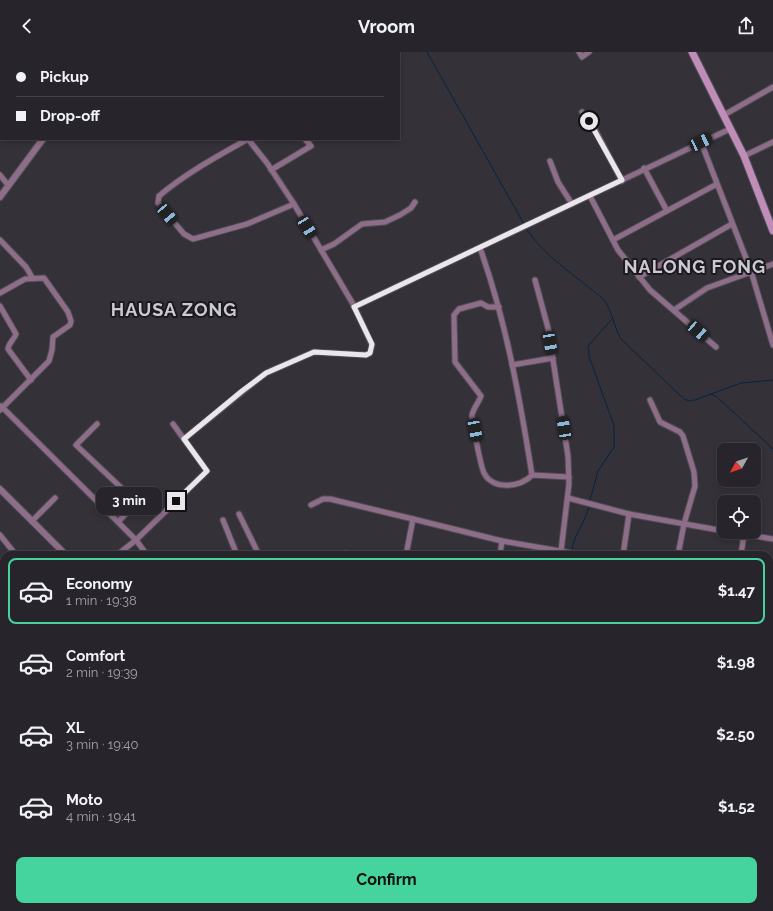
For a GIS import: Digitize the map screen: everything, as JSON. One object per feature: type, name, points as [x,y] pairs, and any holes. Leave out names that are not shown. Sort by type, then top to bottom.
[{"type":"main road","points":[[692,52],[744,156],[773,232]]},
{"type":"street","points":[[579,52],[582,57],[589,52]]},
{"type":"street","points":[[724,115],[773,87]]},
{"type":"street","points":[[582,112],[594,128],[622,180]]},
{"type":"street","points":[[354,307],[590,196],[644,168],[730,128]]},
{"type":"street","points":[[0,197],[42,140]]},
{"type":"street","points":[[246,140],[206,162],[173,185],[159,196],[158,203],[184,234],[193,239],[247,224],[294,204]]},
{"type":"street","points":[[184,439],[266,373],[314,352],[366,355],[370,353],[372,344],[354,307],[294,204],[249,140]]},
{"type":"street","points":[[271,170],[311,146],[306,140]]},
{"type":"street","points":[[701,142],[751,271],[773,344]]},
{"type":"street","points":[[744,156],[773,142]]},
{"type":"street","points":[[550,161],[558,182],[572,204]]},
{"type":"street","points":[[644,168],[667,211]]},
{"type":"street","points":[[0,175],[8,185]]},
{"type":"street","points":[[613,240],[717,184]]},
{"type":"street","points":[[590,196],[613,240],[639,277],[650,290],[716,347]]},
{"type":"street","points":[[321,250],[334,244],[362,224],[385,222],[400,215],[411,208],[415,202]]},
{"type":"street","points":[[639,277],[732,224]]},
{"type":"street","points":[[0,240],[26,267],[32,277]]},
{"type":"street","points":[[480,248],[494,287],[499,307],[512,365],[532,476]]},
{"type":"street","points":[[674,310],[708,288],[773,264]]},
{"type":"street","points":[[0,293],[20,281],[32,277],[41,277],[46,281],[71,317],[72,321],[70,325],[53,337],[52,350],[48,361],[32,380],[1,408],[118,522],[136,540],[144,551]]},
{"type":"street","points":[[311,505],[323,499],[330,499],[502,541],[561,551],[568,498],[568,456],[553,358],[546,321],[535,280]]},
{"type":"street","points":[[499,307],[488,307],[481,303],[456,312],[454,315],[455,362],[481,396],[472,416],[483,472],[493,482],[511,485],[527,480],[532,476],[569,478]]},
{"type":"street","points":[[0,306],[16,334],[15,338],[8,344],[8,349],[32,380]]},
{"type":"street","points":[[512,365],[553,358]]},
{"type":"street","points":[[650,400],[660,422],[680,432],[683,436],[694,472],[695,486],[684,524],[679,551]]},
{"type":"street","points":[[97,424],[76,445],[131,497],[132,507],[118,522]]},
{"type":"street","points":[[122,551],[136,540],[207,471],[173,424]]},
{"type":"street","points":[[0,489],[33,520],[62,551]]},
{"type":"street","points":[[33,520],[55,498]]},
{"type":"street","points":[[568,498],[629,514],[717,530]]},
{"type":"street","points":[[239,514],[257,551]]},
{"type":"street","points":[[623,551],[629,514]]},
{"type":"street","points":[[407,551],[413,519]]},
{"type":"street","points":[[223,520],[236,551]]},
{"type":"street","points":[[0,535],[13,551]]},
{"type":"street","points":[[761,537],[773,539]]},
{"type":"street","points":[[742,551],[743,539]]},
{"type":"street","points":[[501,551],[502,541]]},
{"type":"waterway","points":[[427,52],[524,224]]},
{"type":"waterway","points":[[527,230],[553,259],[603,299],[609,308],[621,339],[684,399],[689,401],[695,400],[741,383],[773,380]]},
{"type":"waterway","points":[[590,500],[598,471],[614,447],[614,426],[589,356],[588,346],[612,319]]},
{"type":"waterway","points":[[710,394],[716,396],[773,449]]},
{"type":"waterway","points":[[572,550],[573,544],[589,507]]},
{"type":"district","name":"NALONG FONG","points":[[695,266]]},
{"type":"district","name":"HAUSA ZONG","points":[[174,309]]},
{"type":"route","points":[[176,501],[207,471],[184,439],[242,391],[266,373],[314,352],[366,355],[370,353],[372,344],[354,307],[622,180],[589,121]]}]
